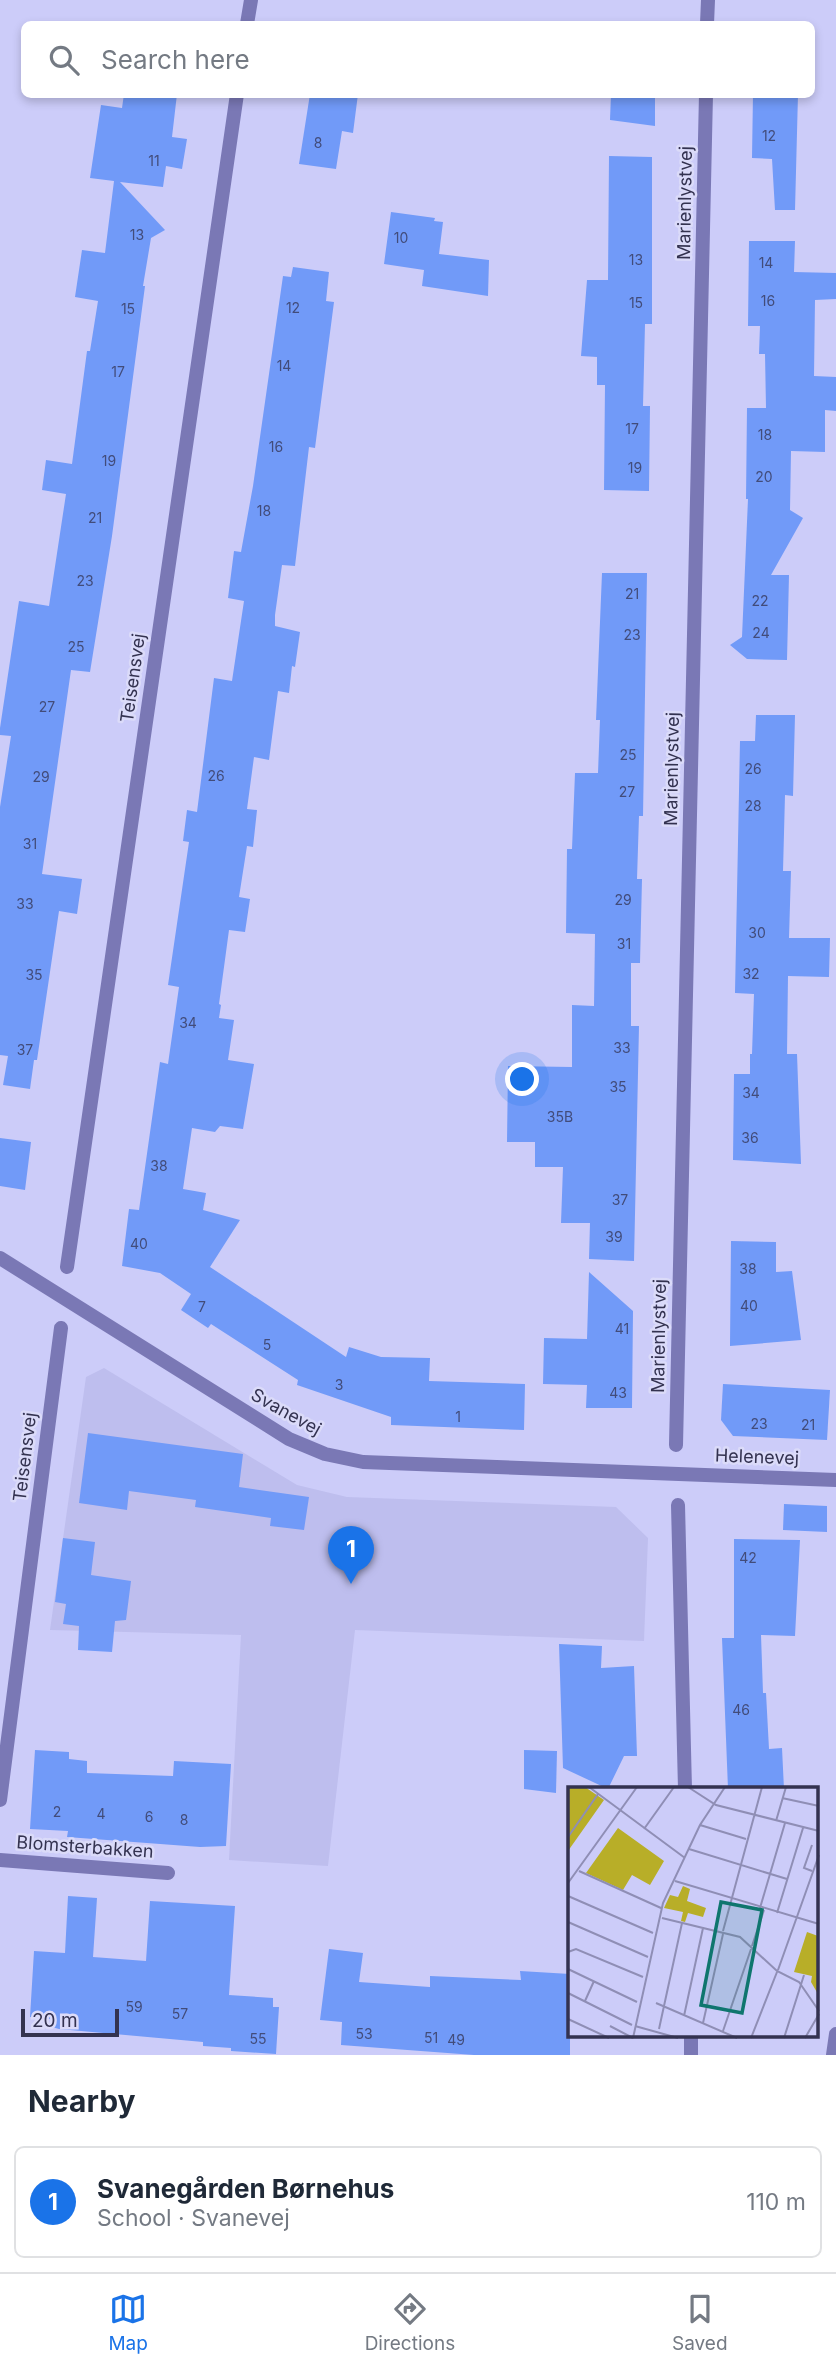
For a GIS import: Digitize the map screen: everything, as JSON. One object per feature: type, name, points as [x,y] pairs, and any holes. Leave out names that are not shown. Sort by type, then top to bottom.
[{"type":"street","points":[[248,21],[251,0]]},
{"type":"street","points":[[707,21],[708,0]]},
{"type":"street","name":"Teisensvej","points":[[66,1268],[236,98]]},
{"type":"street","name":"Marienlystvej","points":[[676,1445],[706,98]]},
{"type":"street","name":"Svanevej","points":[[0,1258],[289,1440],[324,1454],[363,1462],[677,1474]]},
{"type":"street","name":"Teisensvej","points":[[0,1800],[61,1328]]},
{"type":"street","name":"Helenevej","points":[[677,1474],[836,1480]]},
{"type":"street","points":[[678,1505],[685,1787]]},
{"type":"street","name":"Blomsterbakken","points":[[0,1860],[168,1873]]},
{"type":"street","points":[[832,2055],[836,2034]]},
{"type":"shaded area","points":[[104,1368],[297,1485],[347,1497],[616,1507],[648,1538],[644,1641],[355,1630],[328,1866],[229,1860],[241,1635],[50,1630],[86,1377]]},
{"type":"building","points":[[123,98],[177,98],[172,137],[187,139],[182,169],[166,166],[163,187],[120,182],[165,230],[151,238],[112,536],[90,672],[71,670],[42,874],[82,879],[77,914],[59,911],[37,1060],[34,1060],[30,1089],[3,1085],[8,1056],[0,1055],[0,807],[11,736],[0,735],[0,728],[19,601],[49,606],[66,494],[42,490],[46,460],[72,464],[87,351],[90,351],[98,301],[75,297],[82,250],[105,253],[114,181],[90,178],[101,105],[122,108]]},
{"type":"building","points":[[309,98],[357,98],[353,133],[342,131],[336,169],[299,164]]},
{"type":"building","points":[[611,98],[655,98],[655,126],[610,120]]},
{"type":"building","points":[[753,98],[798,98],[795,210],[775,210],[772,159],[752,158]]},
{"type":"building","points":[[609,156],[652,157],[652,324],[645,324],[643,406],[650,406],[649,491],[604,490],[605,385],[597,385],[597,357],[581,356],[587,280],[608,280]]},
{"type":"building","points":[[391,212],[435,218],[434,221],[443,222],[439,254],[489,260],[488,296],[422,286],[424,270],[384,264]]},
{"type":"building","points":[[749,241],[795,241],[794,272],[836,273],[836,299],[815,300],[814,376],[836,377],[836,411],[825,410],[825,452],[791,451],[790,510],[803,518],[771,575],[789,575],[787,660],[747,659],[730,645],[742,637],[748,499],[747,408],[766,408],[765,354],[759,354],[760,326],[748,326]]},
{"type":"building","points":[[293,267],[329,272],[326,301],[334,302],[315,448],[309,447],[295,566],[282,565],[275,615],[275,626],[300,632],[295,667],[292,666],[289,693],[278,691],[269,760],[254,757],[247,809],[257,810],[253,847],[247,846],[239,897],[250,899],[245,932],[229,930],[219,1004],[219,1018],[234,1020],[228,1060],[254,1064],[243,1129],[220,1126],[215,1132],[192,1128],[183,1189],[206,1193],[203,1210],[240,1220],[210,1267],[346,1357],[349,1347],[381,1357],[430,1358],[429,1381],[525,1384],[524,1430],[391,1425],[391,1417],[297,1385],[298,1380],[211,1324],[208,1328],[181,1310],[191,1294],[160,1273],[122,1266],[129,1209],[139,1210],[160,1062],[168,1064],[179,987],[168,985],[189,842],[183,841],[187,810],[197,812],[214,678],[232,681],[244,601],[228,598],[234,551],[241,552],[253,486],[283,276],[291,277]]},
{"type":"building","points":[[602,573],[647,573],[643,816],[639,816],[637,879],[642,879],[640,963],[631,963],[631,1026],[639,1026],[634,1261],[589,1259],[590,1223],[561,1223],[563,1167],[535,1167],[535,1142],[507,1142],[508,1066],[572,1067],[572,1005],[594,1006],[595,934],[566,933],[567,849],[572,849],[575,773],[598,773],[600,720],[596,720]]},
{"type":"building","points":[[756,715],[795,715],[793,796],[785,795],[783,871],[791,871],[789,938],[830,938],[829,977],[788,976],[787,1054],[797,1054],[801,1164],[733,1160],[734,1074],[750,1074],[754,994],[735,993],[740,741],[755,741]]},
{"type":"building","points":[[0,1138],[31,1142],[25,1190],[0,1186]]},
{"type":"building","points":[[731,1241],[776,1242],[776,1272],[792,1271],[801,1340],[730,1346]]},
{"type":"building","points":[[589,1272],[633,1311],[632,1408],[586,1408],[587,1385],[543,1384],[544,1338],[587,1339]]},
{"type":"building","points":[[723,1384],[830,1390],[827,1440],[733,1436],[721,1420]]},
{"type":"building","points":[[88,1433],[243,1454],[239,1487],[309,1497],[304,1530],[270,1526],[271,1518],[195,1507],[196,1500],[129,1491],[127,1510],[79,1503]]},
{"type":"building","points":[[784,1504],[827,1506],[827,1532],[783,1530]]},
{"type":"building","points":[[63,1538],[95,1542],[91,1575],[131,1581],[126,1620],[115,1621],[112,1652],[78,1650],[79,1626],[63,1624],[66,1604],[55,1602]]},
{"type":"building","points":[[734,1539],[800,1540],[795,1636],[761,1635],[769,1749],[782,1748],[784,1787],[728,1787],[722,1638],[734,1638]]},
{"type":"building","points":[[559,1644],[602,1646],[601,1668],[634,1666],[637,1756],[624,1756],[609,1787],[563,1768]]},
{"type":"building","points":[[35,1750],[69,1752],[69,1759],[87,1761],[87,1773],[173,1776],[174,1761],[231,1764],[226,1846],[200,1847],[67,1837],[68,1831],[30,1829]]},
{"type":"building","points":[[524,1750],[557,1751],[556,1793],[524,1789]]},
{"type":"building","points":[[68,1896],[97,1898],[93,1957],[146,1961],[150,1901],[235,1906],[229,1995],[273,1998],[273,2007],[279,2007],[276,2054],[231,2051],[231,2048],[203,2046],[203,2042],[59,2029],[52,2027],[52,2019],[30,2017],[34,1951],[65,1953]]},
{"type":"building","points":[[329,1949],[363,1953],[359,1982],[430,1987],[430,1976],[521,1980],[520,1971],[568,1974],[570,2055],[474,2055],[341,2045],[342,2022],[320,2020]]},
{"type":"place","name":"Svanegården Børnehus","points":[[351,1584]]}]
